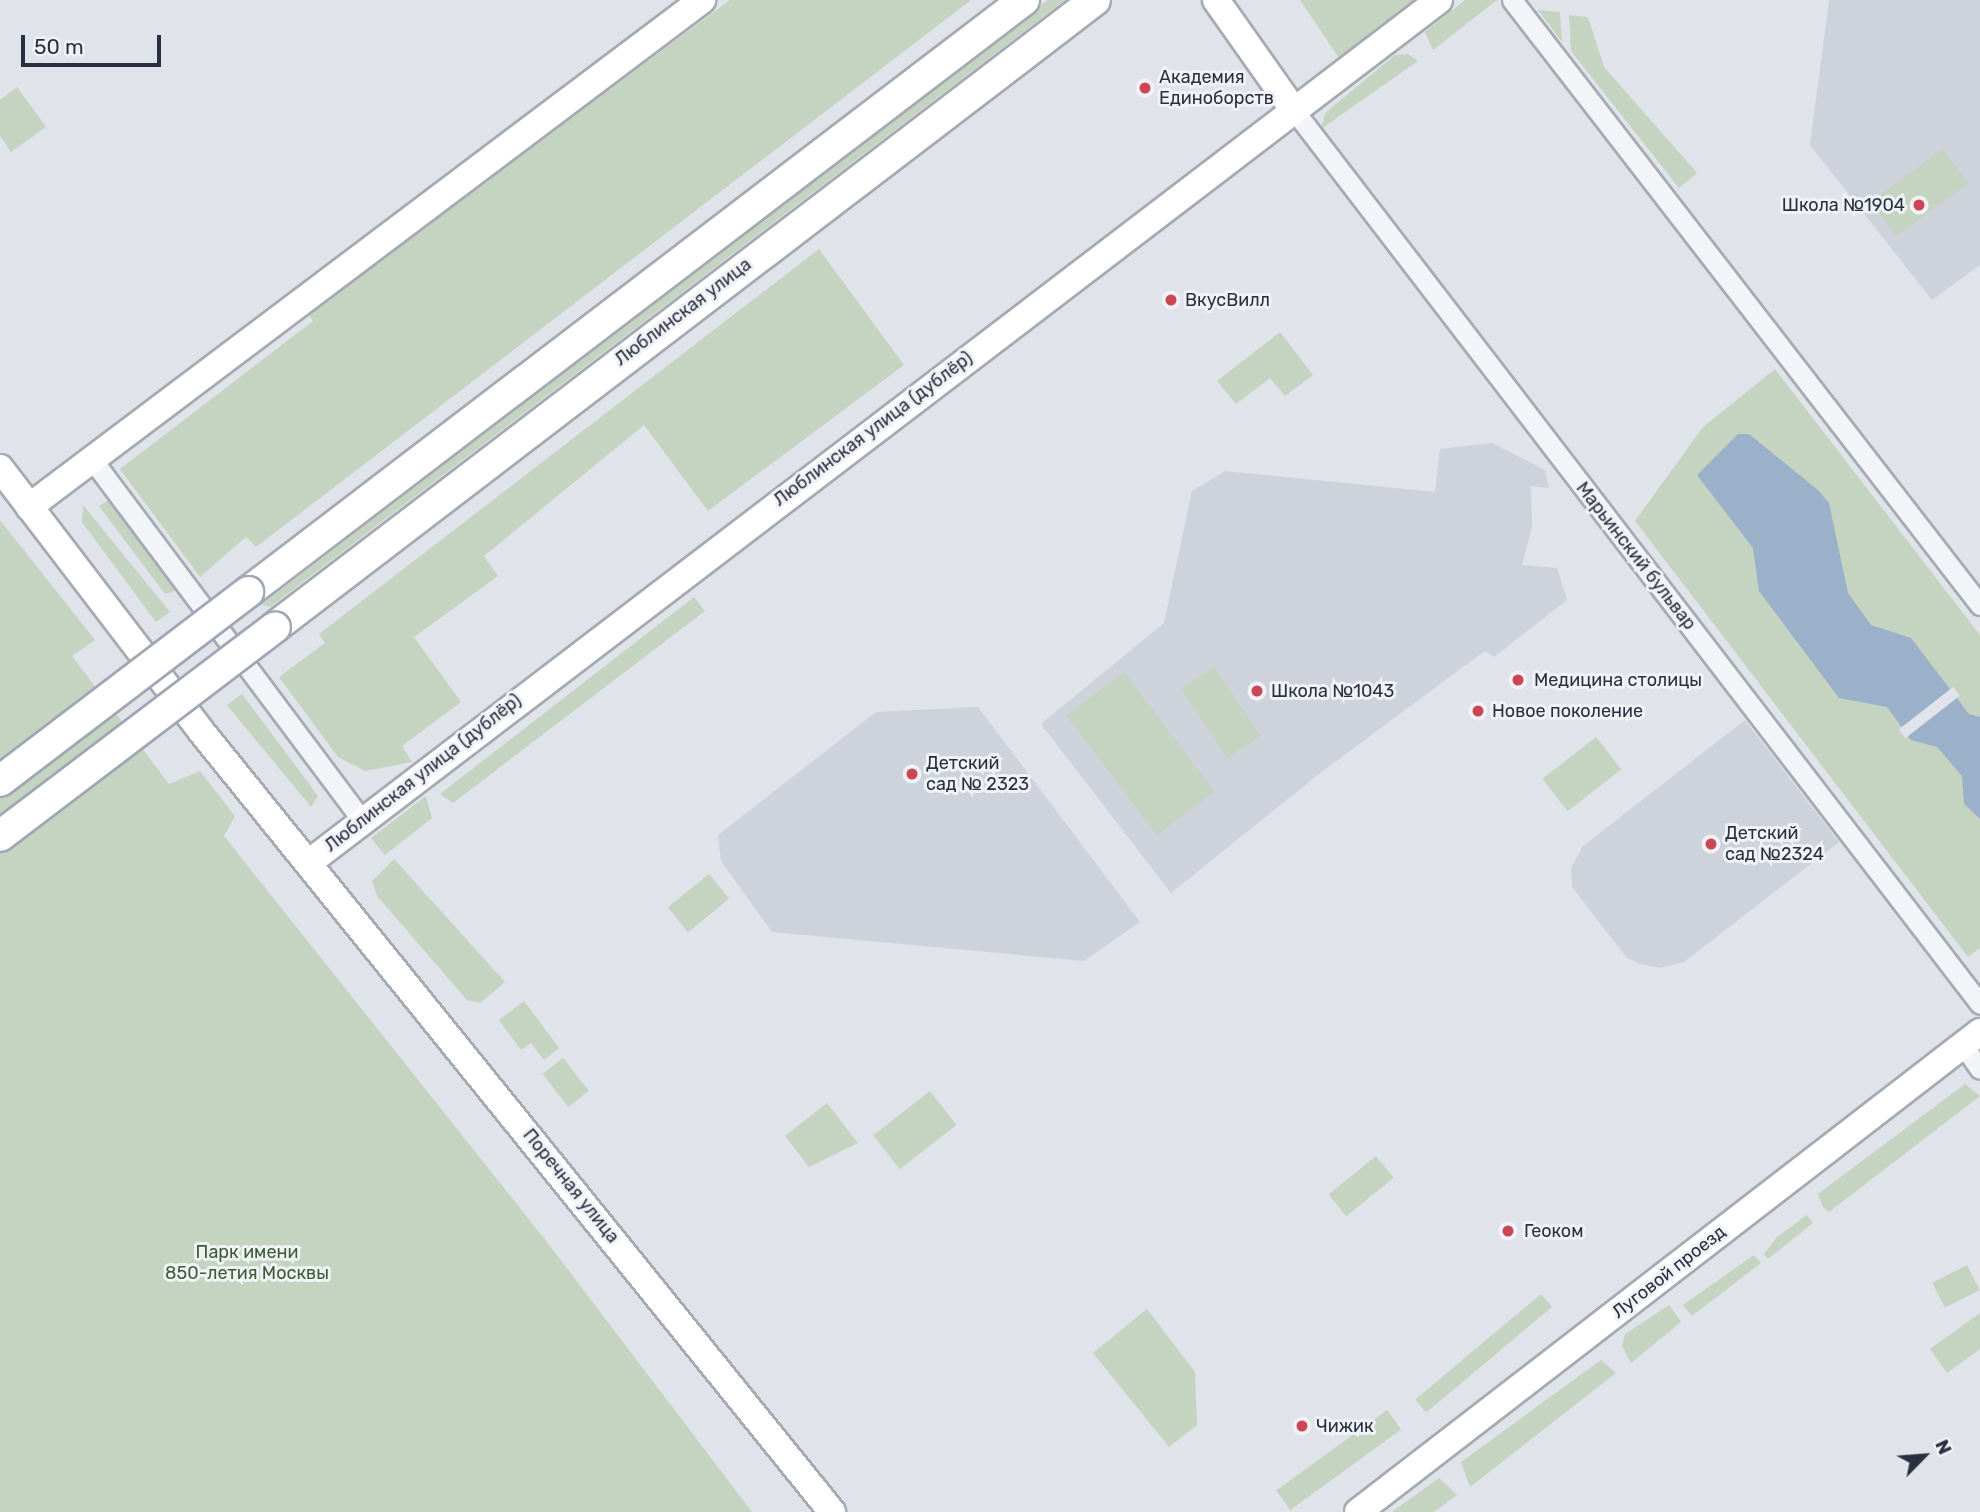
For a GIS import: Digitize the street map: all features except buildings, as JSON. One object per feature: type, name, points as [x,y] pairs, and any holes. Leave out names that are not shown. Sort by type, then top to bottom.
[{"type":"main road","points":[[0,781],[1024,0]]},
{"type":"main road","name":"Люблинская улица","points":[[0,836],[1095,0]]},
{"type":"street","points":[[29,507],[91,457],[702,0]]},
{"type":"street","points":[[982,31],[1003,0]]},
{"type":"street","points":[[1216,0],[1293,109]]},
{"type":"street","name":"Люблинская улица (дублёр)","points":[[311,861],[361,819],[1439,0]]},
{"type":"street","points":[[1512,0],[1980,605]]},
{"type":"street","name":"Марьинский бульвар","points":[[1293,109],[1980,1004]]},
{"type":"street","points":[[91,457],[361,819]]},
{"type":"street","name":"Поречная улица","points":[[0,468],[201,731],[311,861],[832,1512]]},
{"type":"street","points":[[1971,1039],[1980,1069]]},
{"type":"street","name":"Луговой проезд","points":[[1358,1512],[1971,1039]]},
{"type":"shaded area","name":"Школа №1904","points":[[1829,0],[1980,0],[1980,265],[1932,300],[1810,145]]},
{"type":"shaded area","name":"Школа №1043","points":[[1492,443],[1545,470],[1549,488],[1531,486],[1532,527],[1522,565],[1557,568],[1567,600],[1494,657],[1486,651],[1479,655],[1319,774],[1171,893],[1041,724],[1164,623],[1192,491],[1225,471],[1435,492],[1440,449]]},
{"type":"shaded area","name":"Детский сад № 2323","points":[[978,707],[1140,922],[1084,961],[772,932],[721,861],[718,835],[876,712]]},
{"type":"shaded area","name":"Детский сад №2324","points":[[1745,720],[1839,842],[1684,962],[1660,968],[1627,958],[1572,887],[1571,868],[1583,846]]},
{"type":"green space","points":[[730,0],[971,0],[256,547],[246,537],[200,577],[120,469],[313,321],[308,313]]},
{"type":"green space","points":[[1048,0],[1065,0],[270,607],[261,605]]},
{"type":"green space","points":[[1300,0],[1417,0],[1339,58]]},
{"type":"green space","points":[[1465,0],[1497,0],[1433,50],[1425,32]]},
{"type":"green space","points":[[1538,10],[1560,12],[1562,42]]},
{"type":"green space","points":[[1569,15],[1588,17],[1604,67],[1697,173],[1679,188],[1571,51]]},
{"type":"green space","points":[[1408,54],[1418,61],[1321,129],[1325,113],[1395,55]]},
{"type":"green space","points":[[17,87],[46,127],[11,152],[0,136],[0,100]]},
{"type":"green space","points":[[1943,149],[1968,184],[1896,236],[1871,201]]},
{"type":"green space","points":[[819,249],[904,365],[708,511],[644,425],[484,556],[498,576],[414,637],[461,702],[402,746],[412,762],[365,771],[338,757],[279,677],[325,643],[319,634]]},
{"type":"green space","points":[[1280,332],[1313,375],[1285,396],[1270,378],[1236,404],[1217,381]]},
{"type":"green space","points":[[1775,369],[1980,635],[1980,948],[1968,957],[1635,521],[1703,427]]},
{"type":"green space","points":[[109,500],[178,590],[165,594],[99,506]]},
{"type":"green space","points":[[83,505],[170,612],[156,622],[82,522]]},
{"type":"green space","name":"Парк имени 850-летия Москвы","points":[[0,520],[95,640],[72,656],[169,784],[200,771],[235,816],[224,836],[547,1242],[752,1512],[0,1512]]},
{"type":"green space","points":[[694,597],[705,611],[453,803],[440,794]]},
{"type":"green space","points":[[1214,667],[1260,736],[1227,758],[1181,689]]},
{"type":"green space","points":[[1124,672],[1214,792],[1157,835],[1066,715]]},
{"type":"green space","points":[[242,694],[318,796],[311,807],[227,705]]},
{"type":"green space","points":[[1596,737],[1621,769],[1568,811],[1542,779]]},
{"type":"green space","points":[[426,796],[432,818],[385,855],[371,838]]},
{"type":"green space","points":[[394,859],[505,982],[480,1003],[467,1000],[377,896],[372,881]]},
{"type":"green space","points":[[709,874],[729,899],[688,932],[668,907]]},
{"type":"green space","points":[[524,1001],[559,1048],[544,1060],[531,1043],[521,1050],[499,1020]]},
{"type":"green space","points":[[563,1058],[589,1091],[568,1107],[543,1074]]},
{"type":"green space","points":[[1965,1084],[1980,1096],[1829,1212],[1823,1207],[1818,1194]]},
{"type":"green space","points":[[930,1091],[956,1125],[900,1169],[873,1135]]},
{"type":"green space","points":[[827,1103],[858,1143],[809,1167],[785,1136]]},
{"type":"green space","points":[[1376,1156],[1394,1178],[1346,1216],[1329,1194]]},
{"type":"green space","points":[[1807,1215],[1813,1223],[1768,1259],[1764,1254],[1777,1237]]},
{"type":"green space","points":[[1754,1255],[1761,1263],[1692,1316],[1683,1305]]},
{"type":"green space","points":[[1967,1265],[1980,1290],[1945,1308],[1932,1283]]},
{"type":"green space","points":[[1541,1294],[1552,1307],[1426,1412],[1415,1399]]},
{"type":"green space","points":[[1669,1305],[1681,1322],[1631,1363],[1622,1346],[1625,1334]]},
{"type":"green space","points":[[1147,1309],[1195,1372],[1197,1425],[1169,1447],[1093,1353]]},
{"type":"green space","points":[[1980,1313],[1980,1349],[1947,1373],[1930,1349]]},
{"type":"green space","points":[[1601,1360],[1616,1373],[1470,1487],[1461,1462]]},
{"type":"green space","points":[[1387,1410],[1401,1429],[1290,1510],[1276,1491]]},
{"type":"green space","points":[[1439,1478],[1457,1495],[1434,1512],[1392,1512]]},
{"type":"water","points":[[1738,434],[1749,434],[1818,490],[1829,503],[1848,593],[1871,625],[1911,638],[1969,714],[1980,717],[1980,819],[1964,804],[1962,776],[1937,747],[1911,740],[1887,707],[1839,698],[1759,591],[1753,548],[1697,475]]},
{"type":"pier","points":[[1953,687],[1960,696],[1905,738],[1899,729]]},
{"type":"place","name":"Академия Единоборств","points":[[1145,88]]},
{"type":"place","name":"Школа №1904","points":[[1919,205]]},
{"type":"place","name":"ВкусВилл","points":[[1171,300]]},
{"type":"place","name":"Медицина столицы","points":[[1518,680]]},
{"type":"place","name":"Школа №1043","points":[[1257,691]]},
{"type":"place","name":"Новое поколение","points":[[1478,711]]},
{"type":"place","name":"Детский сад № 2323","points":[[912,774]]},
{"type":"place","name":"Детский сад №2324","points":[[1711,844]]},
{"type":"place","name":"Геоком","points":[[1508,1231]]},
{"type":"place","name":"Чижик","points":[[1302,1426]]}]
